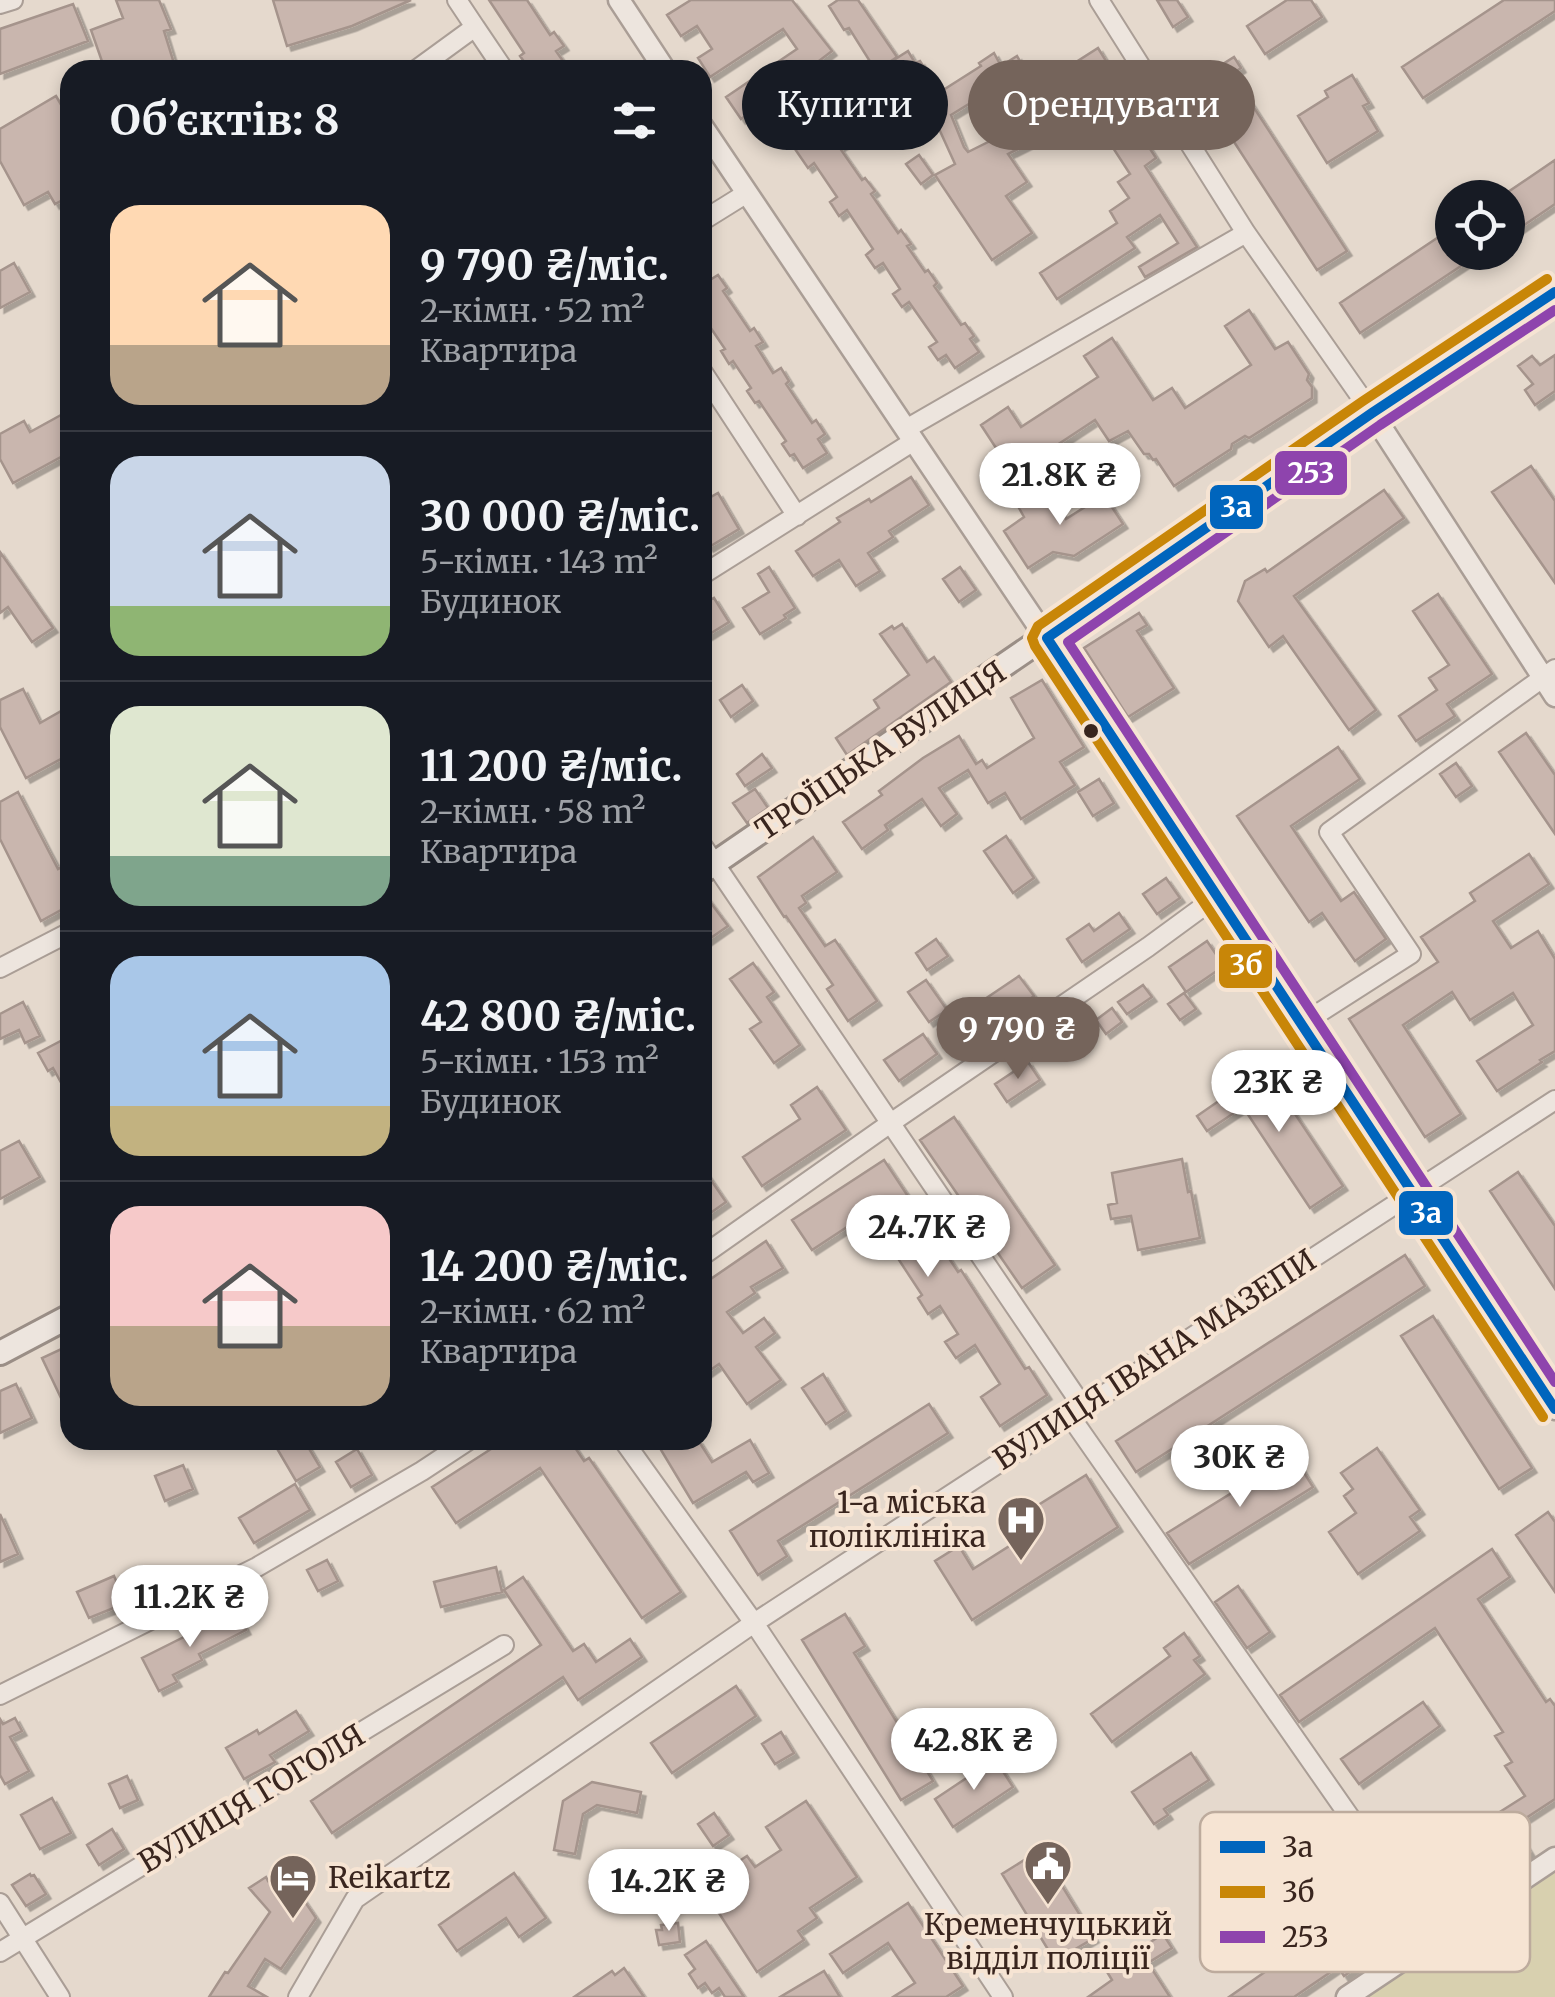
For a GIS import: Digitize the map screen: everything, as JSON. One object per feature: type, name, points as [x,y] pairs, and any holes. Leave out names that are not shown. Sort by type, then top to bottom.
[{"type":"main road","name":"ТРОЇЦЬКА ВУЛИЦЯ","points":[[712,856],[1047,638],[1372,413],[1555,292]]},
{"type":"main road","points":[[0,1354],[60,1321]]},
{"type":"street","points":[[0,4],[13,0]]},
{"type":"street","points":[[457,0],[497,60]]},
{"type":"street","points":[[619,0],[658,60]]},
{"type":"street","points":[[1099,0],[1246,233],[1549,674],[1555,696]]},
{"type":"street","points":[[430,60],[475,27]]},
{"type":"street","points":[[712,141],[1219,895],[1410,1194],[1555,1409]]},
{"type":"street","points":[[712,215],[747,193]]},
{"type":"street","points":[[712,569],[797,516],[910,435],[1246,233]]},
{"type":"street","points":[[712,386],[797,516]]},
{"type":"street","points":[[1300,1025],[1411,954],[1329,832],[1549,674]]},
{"type":"street","points":[[712,868],[892,1122],[1076,1411],[1349,1812]]},
{"type":"street","points":[[712,1249],[1219,895]]},
{"type":"street","points":[[0,968],[60,937]]},
{"type":"street","name":"ВУЛИЦЯ ІВАНА МАЗЕПИ","points":[[298,1997],[355,1899],[754,1623],[1555,1100]]},
{"type":"street","points":[[0,1695],[256,1567],[455,1450]]},
{"type":"street","points":[[630,1450],[754,1623],[1003,1997]]},
{"type":"street","name":"ВУЛИЦЯ ГОГОЛЯ","points":[[0,1952],[504,1645]]},
{"type":"street","points":[[1530,1875],[1555,1858]]},
{"type":"street","points":[[0,1903],[60,1997]]},
{"type":"street","points":[[1347,1997],[1384,1972]]},
{"type":"shaded area","points":[[1555,1857],[1555,1997],[1346,1997],[1383,1972],[1530,1972],[1530,1874]]},
{"type":"building","points":[[116,0],[159,0],[171,29],[164,31],[173,60],[102,60],[91,30],[123,18]]},
{"type":"building","points":[[273,0],[411,0],[352,26],[287,46]]},
{"type":"building","points":[[489,0],[527,0],[550,35],[554,32],[564,46],[556,51],[562,60],[523,60],[520,56],[524,53]]},
{"type":"building","points":[[691,0],[792,0],[832,51],[820,60],[781,60],[797,49],[783,29],[712,76],[712,60],[698,58],[712,49],[697,26],[681,36],[667,15]]},
{"type":"building","points":[[838,0],[858,0],[897,57],[869,60],[829,6]]},
{"type":"building","points":[[1157,0],[1177,0],[1188,17],[1173,27]]},
{"type":"building","points":[[1287,0],[1311,0],[1322,17],[1265,54],[1247,26]]},
{"type":"building","points":[[1504,0],[1555,0],[1555,11],[1423,98],[1402,67]]},
{"type":"building","points":[[73,4],[88,41],[0,74],[0,29]]},
{"type":"building","points":[[1098,48],[1105,60],[1079,60]]},
{"type":"building","points":[[908,51],[913,60],[894,60]]},
{"type":"building","points":[[968,74],[968,105],[951,115],[968,152],[1016,150],[1008,154],[1027,182],[1006,196],[1032,233],[992,260],[935,175],[955,164],[948,149],[948,87]]},
{"type":"building","points":[[1352,75],[1369,103],[1363,106],[1378,131],[1327,163],[1298,116],[1328,97],[1325,91]]},
{"type":"building","points":[[742,86],[742,118],[741,119],[726,97]]},
{"type":"building","points":[[56,96],[60,103],[60,201],[55,204],[48,192],[24,205],[0,161],[0,129]]},
{"type":"building","points":[[1255,109],[1347,251],[1317,270],[1239,150],[1255,150]]},
{"type":"building","points":[[796,150],[841,150],[862,180],[865,178],[875,191],[871,194],[898,233],[901,230],[911,244],[907,246],[937,283],[934,286],[961,325],[965,323],[974,336],[970,339],[979,352],[955,368],[946,355],[938,360],[929,347],[937,342],[909,302],[902,307],[893,294],[900,289],[883,263],[875,268],[866,255],[873,249],[847,210],[839,216],[830,202],[837,197],[814,163],[808,168]]},
{"type":"building","points":[[1114,150],[1151,150],[1156,158],[1145,166],[1197,247],[1145,277],[1139,267],[1178,243],[1160,215],[1127,237],[1135,248],[1057,299],[1040,273],[1117,223],[1110,211],[1129,198],[1118,182],[1130,174]]},
{"type":"building","points":[[919,155],[933,175],[921,184],[906,164]]},
{"type":"building","points":[[1555,160],[1555,204],[1525,224],[1525,180]]},
{"type":"building","points":[[1435,239],[1435,270],[1455,270],[1360,333],[1340,303]]},
{"type":"building","points":[[14,263],[30,292],[0,308],[0,271]]},
{"type":"building","points":[[718,275],[727,288],[723,291],[750,331],[754,328],[763,342],[756,346],[773,373],[781,368],[789,381],[786,384],[812,423],[816,420],[825,434],[818,439],[827,453],[803,468],[782,444],[786,441],[759,401],[755,403],[747,391],[751,388],[733,361],[729,364],[721,351],[725,349],[712,330],[712,279]]},
{"type":"building","points":[[1249,310],[1275,349],[1288,342],[1309,374],[1312,398],[1249,438],[1245,436],[1232,444],[1231,449],[1174,486],[1156,459],[1144,454],[1128,431],[1109,441],[1095,420],[1013,474],[981,425],[1008,407],[1021,427],[1098,377],[1084,356],[1112,338],[1153,400],[1172,388],[1185,408],[1251,365],[1225,326]]},
{"type":"building","points":[[1555,355],[1555,391],[1535,405],[1525,390],[1533,384],[1518,366],[1532,356],[1540,365]]},
{"type":"building","points":[[60,416],[60,457],[13,483],[0,459],[0,434],[24,421],[30,432]]},
{"type":"building","points":[[1531,466],[1555,501],[1555,583],[1492,492]]},
{"type":"building","points":[[911,477],[929,505],[889,531],[893,537],[868,553],[880,571],[856,586],[839,560],[813,576],[796,551],[840,522],[837,518]]},
{"type":"building","points":[[1047,490],[1066,519],[1104,495],[1123,524],[1074,556],[1053,552],[1028,568],[1004,531],[1024,517],[1019,508]]},
{"type":"building","points":[[1384,490],[1404,518],[1294,596],[1376,710],[1349,730],[1283,636],[1269,647],[1238,601],[1245,581],[1265,569],[1267,572]]},
{"type":"building","points":[[718,493],[739,529],[712,545],[712,496]]},
{"type":"building","points":[[0,552],[53,628],[32,642],[8,607],[0,613]]},
{"type":"building","points":[[769,567],[795,608],[760,634],[743,608],[769,592],[758,574]]},
{"type":"building","points":[[960,567],[976,590],[959,602],[943,579]]},
{"type":"building","points":[[1438,594],[1492,674],[1447,704],[1455,716],[1416,741],[1399,716],[1437,690],[1429,678],[1449,665],[1413,611]]},
{"type":"building","points":[[712,599],[729,622],[712,633]]},
{"type":"building","points":[[1139,613],[1147,625],[1137,631],[1174,688],[1128,717],[1084,648]]},
{"type":"building","points":[[902,624],[927,662],[934,657],[951,682],[847,755],[836,738],[879,708],[874,700],[909,675],[880,634]]},
{"type":"building","points":[[1042,680],[1084,747],[1060,762],[1075,785],[1021,819],[1005,793],[988,803],[968,770],[939,788],[957,814],[941,826],[922,799],[885,825],[888,830],[862,849],[843,822],[882,795],[879,791],[923,758],[959,736],[976,764],[982,760],[987,768],[1034,738],[1011,698]]},
{"type":"building","points":[[742,685],[753,701],[731,717],[720,700]]},
{"type":"building","points":[[23,689],[40,723],[60,712],[60,759],[26,778],[0,727],[0,700]]},
{"type":"building","points":[[1526,733],[1555,775],[1555,834],[1499,752]]},
{"type":"building","points":[[1338,747],[1360,779],[1291,826],[1341,901],[1354,892],[1386,939],[1355,961],[1322,913],[1309,922],[1237,816]]},
{"type":"building","points":[[762,754],[772,768],[745,786],[737,774]]},
{"type":"building","points":[[1456,763],[1472,786],[1456,797],[1440,774]]},
{"type":"building","points":[[1099,779],[1114,803],[1093,816],[1078,792]]},
{"type":"building","points":[[755,789],[768,808],[747,823],[733,803]]},
{"type":"building","points":[[18,792],[60,868],[60,911],[41,921],[0,839],[0,802]]},
{"type":"building","points":[[1006,836],[1034,878],[1013,893],[984,851]]},
{"type":"building","points":[[813,837],[837,872],[802,896],[806,903],[799,908],[825,946],[835,940],[877,1001],[848,1021],[827,989],[833,985],[758,877]]},
{"type":"building","points":[[1529,854],[1549,884],[1493,921],[1511,948],[1538,931],[1555,959],[1555,1051],[1497,1091],[1477,1061],[1533,1025],[1513,993],[1470,1020],[1452,992],[1403,1025],[1461,1114],[1425,1137],[1349,1019],[1438,962],[1421,937],[1475,901],[1470,893]]},
{"type":"building","points":[[1166,878],[1180,898],[1157,914],[1143,894]]},
{"type":"building","points":[[712,904],[728,926],[712,937]]},
{"type":"building","points":[[1119,913],[1130,929],[1082,962],[1067,939],[1089,924],[1094,931]]},
{"type":"building","points":[[936,939],[948,956],[927,970],[916,953]]},
{"type":"building","points":[[1207,941],[1224,966],[1186,992],[1169,967]]},
{"type":"building","points":[[753,963],[774,992],[767,997],[800,1045],[774,1063],[750,1029],[761,1022],[730,979]]},
{"type":"building","points":[[1019,976],[1034,996],[979,1036],[964,1013]]},
{"type":"building","points":[[926,980],[947,1010],[929,1022],[908,992]]},
{"type":"building","points":[[1143,985],[1152,997],[1127,1014],[1118,1002]]},
{"type":"building","points":[[1184,993],[1196,1009],[1180,1020],[1168,1004]]},
{"type":"building","points":[[23,1002],[40,1036],[25,1043],[19,1030],[0,1039],[0,1014]]},
{"type":"building","points":[[1112,1008],[1122,1022],[1106,1034],[1096,1020]]},
{"type":"building","points":[[923,1034],[937,1054],[899,1081],[884,1060]]},
{"type":"building","points":[[60,1041],[60,1081],[53,1068],[48,1071],[38,1053]]},
{"type":"building","points":[[1028,1062],[1040,1080],[1007,1102],[995,1084]]},
{"type":"building","points":[[1265,1069],[1343,1186],[1310,1208],[1243,1107],[1207,1131],[1197,1116]]},
{"type":"building","points":[[817,1087],[846,1130],[762,1186],[743,1157],[800,1119],[791,1105]]},
{"type":"building","points":[[954,1117],[1055,1265],[1022,1288],[920,1140]]},
{"type":"building","points":[[19,1141],[40,1177],[0,1199],[0,1151]]},
{"type":"building","points":[[1182,1159],[1200,1238],[1138,1250],[1131,1216],[1111,1219],[1108,1205],[1117,1203],[1112,1173]]},
{"type":"building","points":[[884,1160],[1025,1369],[1029,1367],[1047,1395],[1000,1426],[981,1397],[1000,1384],[975,1345],[956,1358],[945,1342],[958,1334],[940,1306],[928,1314],[918,1298],[922,1295],[897,1257],[902,1254],[873,1210],[812,1250],[792,1220]]},
{"type":"building","points":[[1518,1172],[1555,1226],[1555,1289],[1490,1191]]},
{"type":"building","points":[[712,1182],[726,1202],[712,1212]]},
{"type":"building","points":[[766,1241],[783,1268],[751,1287],[755,1293],[727,1312],[743,1333],[764,1318],[775,1333],[756,1347],[781,1380],[747,1404],[719,1364],[712,1369],[712,1278]]},
{"type":"building","points":[[1405,1255],[1425,1286],[1136,1472],[1116,1441]]},
{"type":"building","points":[[1433,1316],[1532,1468],[1499,1489],[1401,1336]]},
{"type":"building","points":[[60,1350],[60,1396],[42,1358]]},
{"type":"building","points":[[823,1374],[846,1411],[826,1424],[802,1388]]},
{"type":"building","points":[[16,1384],[32,1418],[0,1433],[0,1391]]},
{"type":"building","points":[[929,1404],[948,1433],[778,1541],[787,1556],[758,1575],[730,1531]]},
{"type":"building","points":[[750,1440],[769,1473],[753,1482],[746,1472],[693,1503],[661,1450],[704,1450],[712,1462]]},
{"type":"building","points":[[1377,1448],[1420,1510],[1410,1517],[1420,1531],[1358,1574],[1329,1532],[1356,1513],[1344,1496],[1353,1489],[1341,1473]]},
{"type":"building","points":[[278,1450],[310,1450],[320,1467],[296,1481]]},
{"type":"building","points":[[358,1450],[372,1475],[351,1487],[336,1462]]},
{"type":"building","points":[[489,1450],[577,1450],[584,1461],[589,1458],[681,1592],[642,1618],[540,1468],[456,1523],[432,1487]]},
{"type":"building","points":[[1293,1455],[1313,1487],[1189,1564],[1167,1533]]},
{"type":"building","points":[[183,1465],[193,1489],[165,1501],[155,1476]]},
{"type":"building","points":[[1086,1475],[1118,1527],[972,1620],[935,1561],[959,1546],[973,1569],[1014,1543],[1000,1521],[1023,1506],[1027,1512]]},
{"type":"building","points":[[295,1484],[310,1510],[254,1543],[239,1518]]},
{"type":"building","points":[[1548,1512],[1555,1522],[1555,1592],[1516,1535]]},
{"type":"building","points":[[0,1514],[18,1554],[0,1562]]},
{"type":"building","points":[[1492,1549],[1510,1577],[1478,1599],[1546,1702],[1550,1699],[1555,1706],[1555,1799],[1530,1815],[1530,1812],[1500,1812],[1525,1796],[1505,1766],[1512,1762],[1495,1736],[1503,1732],[1435,1628],[1299,1722],[1280,1695]]},
{"type":"building","points":[[327,1560],[338,1581],[318,1591],[307,1570]]},
{"type":"building","points":[[496,1567],[502,1592],[441,1607],[434,1582]]},
{"type":"building","points":[[114,1576],[126,1603],[89,1618],[77,1592]]},
{"type":"building","points":[[523,1577],[573,1651],[584,1644],[596,1662],[630,1639],[642,1657],[578,1700],[563,1677],[332,1833],[311,1801],[541,1645],[504,1590]]},
{"type":"building","points":[[1238,1586],[1270,1632],[1247,1648],[1215,1602]]},
{"type":"building","points":[[236,1611],[246,1630],[199,1654],[202,1660],[173,1675],[177,1682],[159,1691],[142,1658]]},
{"type":"building","points":[[845,1614],[865,1646],[854,1653],[933,1781],[901,1800],[802,1640]]},
{"type":"building","points":[[1184,1633],[1200,1656],[1194,1660],[1205,1674],[1112,1742],[1091,1714],[1170,1656],[1164,1648]]},
{"type":"building","points":[[736,1686],[756,1716],[672,1773],[651,1743]]},
{"type":"building","points":[[1423,1702],[1440,1726],[1359,1784],[1341,1759]]},
{"type":"building","points":[[296,1711],[309,1731],[270,1755],[275,1762],[244,1779],[226,1748],[257,1730],[259,1734]]},
{"type":"building","points":[[15,1718],[22,1731],[10,1737],[29,1771],[5,1784],[0,1775],[0,1719],[3,1724]]},
{"type":"building","points":[[781,1732],[794,1753],[775,1764],[762,1744]]},
{"type":"building","points":[[1191,1753],[1209,1780],[1164,1809],[1168,1815],[1154,1824],[1132,1792]]},
{"type":"building","points":[[995,1759],[1013,1787],[953,1827],[935,1799]]},
{"type":"building","points":[[127,1776],[138,1800],[120,1808],[109,1784]]},
{"type":"building","points":[[592,1782],[641,1792],[637,1813],[597,1805],[583,1814],[575,1854],[554,1850],[563,1801]]},
{"type":"building","points":[[52,1798],[71,1833],[40,1849],[21,1815]]},
{"type":"building","points":[[806,1801],[857,1877],[810,1908],[817,1918],[798,1931],[804,1940],[757,1972],[706,1893],[683,1907],[673,1892],[715,1865],[721,1873],[747,1856],[755,1867],[781,1850],[766,1827]]},
{"type":"building","points":[[714,1813],[729,1835],[713,1846],[698,1824]]},
{"type":"building","points":[[112,1829],[124,1849],[99,1865],[87,1845]]},
{"type":"building","name":"Кременчуцький відділ поліції","points":[[1040,1850],[1094,1938],[1055,1961],[1002,1874]]},
{"type":"building","name":"Reikartz","points":[[284,1871],[316,1918],[281,1969],[265,1959],[248,1986],[267,1997],[209,1997],[270,1912],[249,1888]]},
{"type":"building","points":[[514,1873],[546,1918],[519,1937],[506,1918],[457,1951],[439,1925]]},
{"type":"building","points":[[30,1874],[46,1894],[26,1906],[12,1885]]},
{"type":"building","points":[[908,1903],[963,1986],[946,1997],[893,1997],[915,1983],[888,1943],[843,1973],[830,1954]]},
{"type":"building","points":[[678,1923],[680,1942],[659,1945],[656,1930],[662,1930],[661,1925]]},
{"type":"building","points":[[1163,1934],[1172,1948],[1148,1963],[1170,1997],[1088,1997],[1112,1980],[1104,1967],[1119,1958],[1121,1961]]},
{"type":"building","points":[[706,1941],[744,1997],[725,1997],[719,1988],[712,1993],[705,1983],[698,1988],[689,1974],[695,1969],[685,1955]]},
{"type":"building","points":[[624,1968],[644,1997],[574,1997],[612,1971],[615,1975]]},
{"type":"building","points":[[824,1971],[840,1997],[780,1997]]},
{"type":"building","points":[[1265,1972],[1331,1972],[1294,1997],[1229,1997]]},
{"type":"transit line","name":"3б","points":[[1543,1417],[1032,638],[1038,626],[1547,279]]},
{"type":"transit line","name":"3а","points":[[1555,292],[1372,413],[1047,638],[1555,1409]]},
{"type":"transit line","name":"253","points":[[1555,310],[1380,425],[1068,642],[1555,1382]]},
{"type":"place","name":"1-а міська поліклініка","points":[[1021,1562]]},
{"type":"place","name":"Кременчуцький відділ поліції","points":[[1048,1906]]},
{"type":"place","name":"Reikartz","points":[[293,1920]]}]
